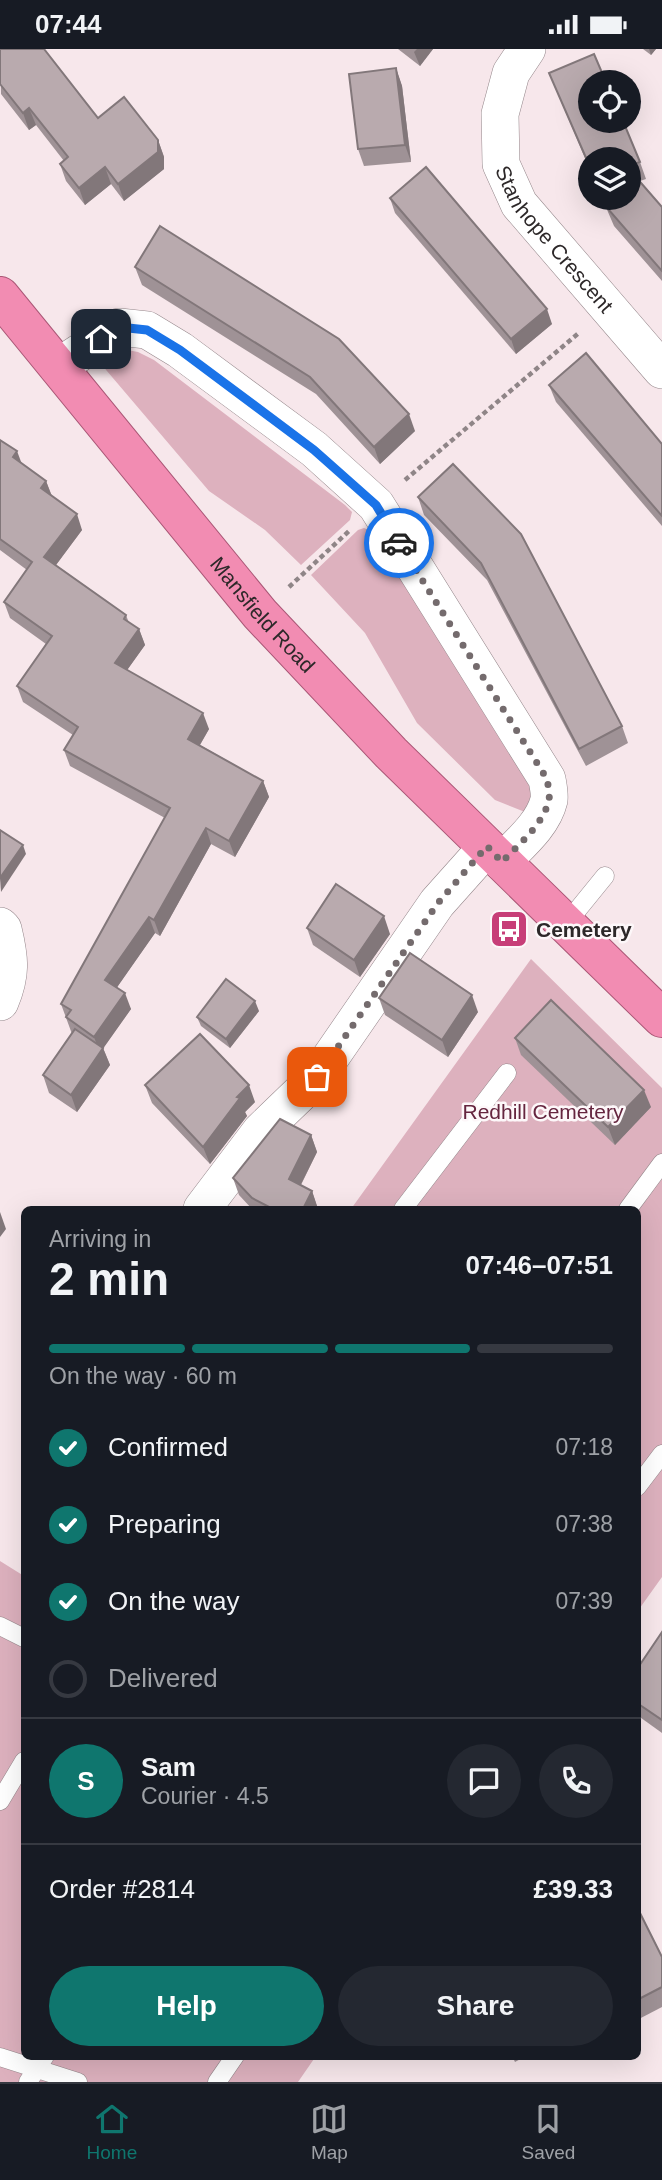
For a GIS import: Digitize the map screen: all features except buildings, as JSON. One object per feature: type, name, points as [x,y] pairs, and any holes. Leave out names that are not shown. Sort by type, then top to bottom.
[{"type":"highway","name":"Mansfield Road","points":[[0,296],[260,614],[391,753],[662,1018]]},
{"type":"street","name":"Stanhope Crescent","points":[[527,49],[511,73],[499,114],[501,164],[519,204],[662,370]]},
{"type":"street","points":[[58,367],[119,327],[147,330],[180,350],[314,450],[376,505],[547,779],[550,799],[530,834],[495,854],[438,903],[317,1077],[261,1131],[204,1206]]},
{"type":"street","points":[[0,926],[9,953],[10,977],[0,1002]]},
{"type":"lane","points":[[566,924],[605,876]]},
{"type":"lane","points":[[405,1206],[507,1073]]},
{"type":"lane","points":[[630,1206],[662,1164]]},
{"type":"lane","points":[[641,1482],[662,1454]]},
{"type":"lane","points":[[0,1626],[21,1636]]},
{"type":"lane","points":[[0,1801],[21,1766]]},
{"type":"lane","points":[[0,2057],[78,2082]]},
{"type":"lane","points":[[217,2082],[232,2060]]},
{"type":"path","points":[[260,614],[376,505],[608,308]]},
{"type":"green space","points":[[122,349],[138,352],[154,360],[345,505],[352,512],[350,520],[301,565],[265,530],[209,491],[101,364],[111,354]]},
{"type":"green space","points":[[364,528],[371,531],[387,554],[529,784],[532,795],[525,812],[495,800],[417,723],[365,633],[311,575],[358,530]]},
{"type":"green space","name":"Redhill Cemetery","points":[[531,959],[662,1088],[662,1577],[641,1606],[641,1206],[353,1206]]},
{"type":"green space","points":[[0,1561],[21,1574],[21,2060],[313,2060],[298,2082],[0,2082]]},
{"type":"way so far","points":[[317,1077],[438,903],[487,846],[502,862],[530,834],[550,799],[547,779],[519,731],[399,543]]},
{"type":"place","name":"Cemetery","points":[[509,929]]},
{"type":"route","points":[[101,339],[119,327],[147,330],[180,350],[314,450],[376,505],[399,543]]}]
